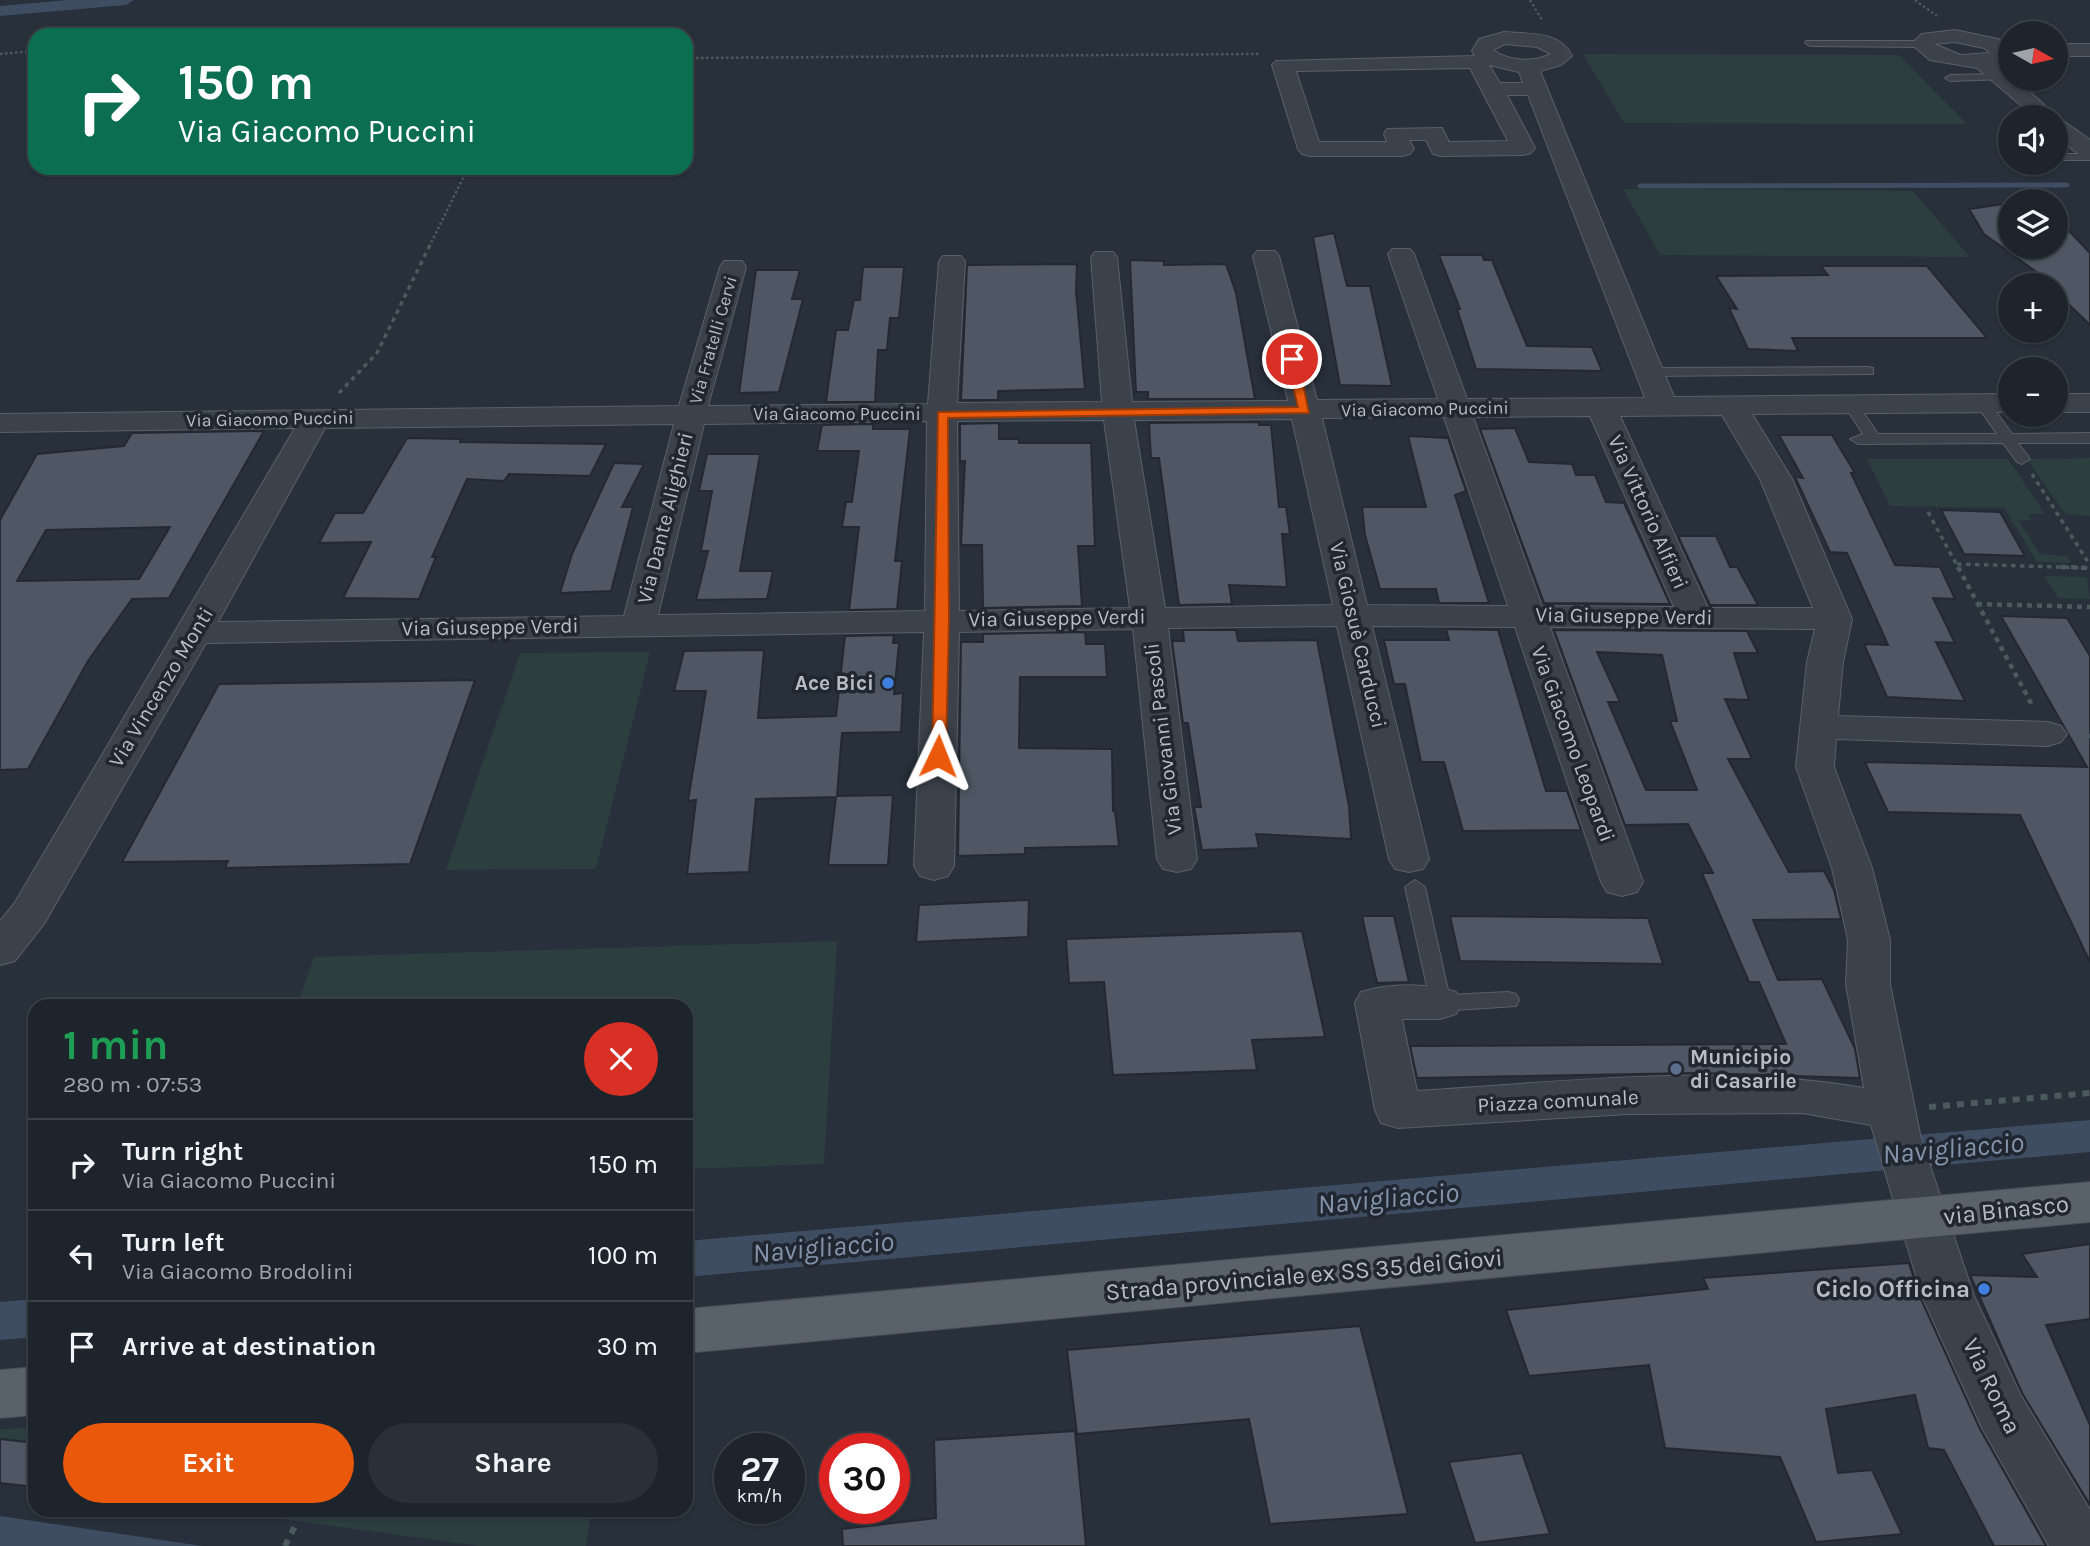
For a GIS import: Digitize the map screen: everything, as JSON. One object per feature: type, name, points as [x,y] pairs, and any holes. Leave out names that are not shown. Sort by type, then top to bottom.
[{"type":"main road","name":"via Binasco","points":[[1917,1201],[2090,1202]]},
{"type":"main road","name":"Strada provinciale ex SS 35 dei Giovi","points":[[693,1330],[1917,1201]]},
{"type":"main road","points":[[0,1394],[28,1392]]},
{"type":"street","points":[[1998,46],[1955,36],[1929,38],[1921,44],[1942,57],[1981,61],[1998,58]]},
{"type":"street","points":[[2068,50],[2090,50]]},
{"type":"street","points":[[1981,61],[1998,76]]},
{"type":"street","points":[[1477,62],[1493,89],[1523,148],[1441,149],[1434,133],[1414,133],[1395,134],[1402,149],[1310,149],[1283,65],[1477,62]]},
{"type":"street","points":[[1493,89],[1531,77],[1663,407]]},
{"type":"street","points":[[2016,91],[2033,105]]},
{"type":"street","points":[[1414,133],[1427,164],[1566,163]]},
{"type":"street","points":[[2068,135],[2090,155]]},
{"type":"street","points":[[1312,164],[1414,164]]},
{"type":"street","name":"Via Giacomo Leopardi","points":[[1401,254],[1622,882]]},
{"type":"street","name":"Via Giosuè Carducci","points":[[1266,256],[1305,411],[1412,873]]},
{"type":"street","name":"Via Giovanni Pascoli","points":[[1104,257],[1118,412],[1149,617],[1177,859]]},
{"type":"street","points":[[934,866],[942,620],[942,414],[952,261]]},
{"type":"street","name":"Via Fratelli Cervi","points":[[692,413],[733,267]]},
{"type":"street","points":[[2068,403],[2090,402]]},
{"type":"street","name":"Via Giacomo Puccini","points":[[0,424],[692,413],[942,414],[1997,403]]},
{"type":"street","points":[[1732,406],[1776,479],[1835,618]]},
{"type":"street","name":"Via Vittorio Alfieri","points":[[1601,407],[1695,617]]},
{"type":"street","name":"Via Dante Alighieri","points":[[639,624],[692,413]]},
{"type":"street","name":"Via Vincenzo Monti","points":[[0,950],[29,914],[194,633],[315,419]]},
{"type":"street","name":"Via Giuseppe Verdi","points":[[194,633],[1353,615],[1835,618]]},
{"type":"street","name":"Via Roma","points":[[1835,618],[1825,662],[1815,767],[1852,868],[1869,940],[1868,984],[1893,1124],[1948,1296],[2001,1411],[2080,1546]]},
{"type":"street","points":[[1817,727],[2048,734]]},
{"type":"street","name":"Piazza comunale","points":[[1440,1003],[1377,1003],[1398,1110],[1628,1096],[1802,1095],[1893,1124]]},
{"type":"lane","points":[[1810,43],[1921,44]]},
{"type":"lane","points":[[1951,78],[1998,77]]},
{"type":"lane","points":[[2068,157],[2090,155]]},
{"type":"lane","points":[[1649,372],[1868,371]]},
{"type":"lane","points":[[1997,403],[2010,439],[2022,458]]},
{"type":"lane","points":[[1851,405],[1866,439],[2090,438]]},
{"type":"lane","points":[[1412,873],[1440,1003],[1508,1000]]},
{"type":"path","points":[[0,54],[28,52]]},
{"type":"path","points":[[693,58],[1268,54]]},
{"type":"path","points":[[315,419],[377,353],[465,175]]},
{"type":"path","points":[[2022,458],[2090,567]]},
{"type":"path","points":[[1927,512],[2048,734]]},
{"type":"path","points":[[1956,564],[2090,567]]},
{"type":"path","points":[[1977,604],[2090,607]]},
{"type":"path","points":[[1893,1124],[2090,1093]]},
{"type":"path","points":[[285,1546],[297,1522]]},
{"type":"shaded area","points":[[1583,54],[1899,55],[1967,124],[1624,123]]},
{"type":"shaded area","points":[[1623,189],[1913,191],[1970,257],[1660,255]]},
{"type":"shaded area","points":[[2090,458],[2090,516],[2065,514],[2027,459]]},
{"type":"shaded area","points":[[1867,459],[2008,459],[2045,514],[2028,514],[2031,520],[2019,521],[2040,554],[2067,556],[2071,563],[2037,562],[2004,508],[1890,506]]},
{"type":"shaded area","points":[[2044,576],[2087,577],[2090,599],[2058,598]]},
{"type":"shaded area","points":[[650,652],[596,869],[446,870],[520,653]]},
{"type":"shaded area","points":[[837,941],[824,1164],[693,1169],[693,999],[299,999],[314,957]]},
{"type":"shaded area","points":[[28,1428],[28,1485],[0,1481],[0,1429]]},
{"type":"shaded area","points":[[267,1517],[590,1517],[586,1546],[479,1546]]},
{"type":"water","points":[[0,1516],[202,1546],[0,1546]]},
{"type":"building","points":[[1998,205],[1998,244],[1984,234],[1969,209]]},
{"type":"building","points":[[2068,230],[2090,253],[2090,325],[2068,304],[2068,273],[2038,273],[2019,259],[2068,259]]},
{"type":"building","points":[[1334,233],[1347,286],[1370,286],[1392,386],[1340,385],[1313,237]]},
{"type":"building","points":[[1439,255],[1482,255],[1484,260],[1492,260],[1527,346],[1592,347],[1602,371],[1476,369],[1457,309],[1460,309]]},
{"type":"building","points":[[1130,260],[1164,261],[1164,265],[1226,264],[1236,293],[1255,399],[1148,399],[1148,392],[1136,392]]},
{"type":"building","points":[[1077,264],[1076,291],[1085,389],[998,391],[998,400],[961,400],[967,265]]},
{"type":"building","points":[[1821,266],[1927,266],[1987,338],[1792,338],[1798,351],[1748,349],[1729,308],[1737,309],[1716,276],[1828,275]]},
{"type":"building","points":[[863,267],[904,267],[899,318],[890,318],[887,350],[878,350],[875,402],[826,402],[836,330],[848,330],[854,300],[860,300]]},
{"type":"building","points":[[756,270],[800,270],[792,299],[803,299],[779,392],[739,393]]},
{"type":"building","points":[[1259,422],[1259,425],[1271,425],[1279,507],[1286,507],[1290,534],[1282,534],[1287,587],[1229,585],[1232,604],[1179,605],[1159,458],[1151,458],[1149,423]]},
{"type":"building","points":[[999,423],[999,439],[1019,439],[1019,443],[1091,443],[1095,546],[1078,546],[1082,606],[983,608],[982,545],[961,545],[965,461],[960,461],[960,424]]},
{"type":"building","points":[[873,424],[873,429],[910,429],[895,561],[902,561],[897,609],[849,610],[859,527],[842,527],[846,502],[852,502],[859,451],[817,451],[822,425]]},
{"type":"building","points":[[1515,428],[1529,462],[1572,464],[1576,475],[1595,475],[1606,502],[1624,503],[1670,604],[1544,603],[1480,429]]},
{"type":"building","points":[[264,431],[169,598],[132,599],[88,661],[28,769],[0,770],[0,520],[37,454],[124,446],[132,433]],"holes":[[[170,527],[139,579],[17,581],[46,530]]]},
{"type":"building","points":[[1779,435],[1832,435],[1855,473],[1851,473],[1895,565],[1940,567],[1955,599],[1933,598],[1955,643],[1936,642],[1965,701],[1887,697],[1864,644],[1888,645],[1847,553],[1830,552],[1795,477],[1803,478]]},
{"type":"building","points":[[1408,436],[1448,438],[1466,491],[1455,495],[1489,603],[1439,603],[1436,589],[1380,589],[1365,535],[1362,507],[1426,507]]},
{"type":"building","points":[[407,438],[461,439],[460,442],[606,444],[590,476],[509,474],[504,481],[467,479],[432,557],[436,557],[419,599],[343,598],[371,542],[319,543],[335,513],[363,513]]},
{"type":"building","points":[[707,454],[760,454],[740,571],[773,571],[767,599],[696,600],[708,551],[701,551],[712,491],[699,491]]},
{"type":"building","points":[[614,463],[644,464],[622,507],[633,507],[611,591],[560,593],[572,554]]},
{"type":"building","points":[[1941,510],[2000,512],[2025,556],[1964,554]]},
{"type":"building","points":[[1678,536],[1716,536],[1730,567],[1737,567],[1758,605],[1710,605]]},
{"type":"building","points":[[2001,616],[2067,618],[2090,656],[2090,962],[2020,815],[1888,812],[1865,762],[2087,767]]},
{"type":"building","points":[[1446,629],[1498,630],[1546,791],[1567,791],[1581,830],[1463,831],[1444,762],[1421,762],[1405,684],[1394,684],[1384,640],[1449,640]]},
{"type":"building","points":[[1183,630],[1236,630],[1238,641],[1317,640],[1349,806],[1351,839],[1256,834],[1259,848],[1202,850],[1194,807],[1201,807],[1188,723],[1183,723],[1172,641],[1184,641]]},
{"type":"building","points":[[1554,630],[1747,631],[1758,653],[1734,653],[1749,700],[1725,699],[1752,759],[1728,759],[1789,872],[1824,871],[1834,890],[1841,919],[1753,920],[1778,980],[1822,979],[1855,1049],[1860,1078],[1697,1073],[1417,1078],[1410,1046],[1786,1044],[1759,982],[1749,982],[1702,873],[1713,873],[1688,824],[1625,825]],"holes":[[[1597,652],[1662,655],[1677,721],[1670,721],[1697,790],[1646,790],[1608,702],[1620,702]]]},
{"type":"building","points":[[1085,632],[1086,644],[1105,644],[1107,677],[1020,677],[1019,748],[1112,749],[1113,811],[1119,846],[1025,848],[1025,854],[958,856],[961,642],[983,642],[983,634]]},
{"type":"building","points":[[894,635],[893,643],[899,643],[894,694],[903,693],[901,732],[842,733],[837,796],[893,795],[888,865],[828,865],[836,797],[756,799],[749,872],[687,874],[696,800],[688,801],[706,691],[674,691],[684,651],[764,650],[758,718],[836,716],[845,636]]},
{"type":"building","points":[[475,680],[410,864],[225,868],[228,861],[122,862],[219,684]]},
{"type":"building","points":[[1029,900],[1028,937],[916,942],[919,905]]},
{"type":"building","points":[[1362,916],[1394,916],[1409,982],[1377,983]]},
{"type":"building","points":[[1450,916],[1648,918],[1663,964],[1460,961]]},
{"type":"building","points":[[1302,931],[1325,1037],[1252,1040],[1257,1070],[1113,1075],[1104,982],[1069,983],[1066,939]]},
{"type":"building","points":[[2090,1244],[2090,1319],[2046,1325],[2090,1425],[2090,1505],[2022,1393],[1970,1275],[2037,1277],[2022,1254]]},
{"type":"building","points":[[1909,1263],[1920,1297],[1980,1429],[2046,1546],[1994,1546],[1944,1450],[1928,1448],[1915,1395],[1826,1409],[1838,1473],[1872,1470],[1902,1534],[1816,1542],[1780,1457],[1665,1448],[1649,1365],[1529,1376],[1506,1310],[1708,1289],[1703,1278]]},
{"type":"building","points":[[1360,1326],[1408,1514],[1270,1524],[1249,1419],[1077,1434],[1067,1350]]},
{"type":"building","points":[[1075,1431],[1086,1546],[843,1546],[842,1529],[910,1524],[910,1521],[936,1518],[934,1440]]},
{"type":"building","points":[[0,1439],[28,1442],[28,1486],[0,1483]]},
{"type":"building","points":[[1522,1453],[1550,1534],[1475,1543],[1449,1462]]},
{"type":"waterway","points":[[0,11],[126,0]]},
{"type":"waterway","points":[[1640,186],[2067,185]]},
{"type":"waterway","name":"Navigliaccio","points":[[693,1258],[2090,1136]]},
{"type":"waterway","name":"Navigliaccio","points":[[0,1321],[28,1319]]},
{"type":"place","name":"Ace Bici","points":[[888,683]]},
{"type":"place","name":"Municipio di Casarile","points":[[1676,1069]]},
{"type":"place","name":"Ciclo Officina","points":[[1984,1289]]},
{"type":"route","points":[[938,756],[942,620],[942,414],[1305,411],[1292,359]]}]
